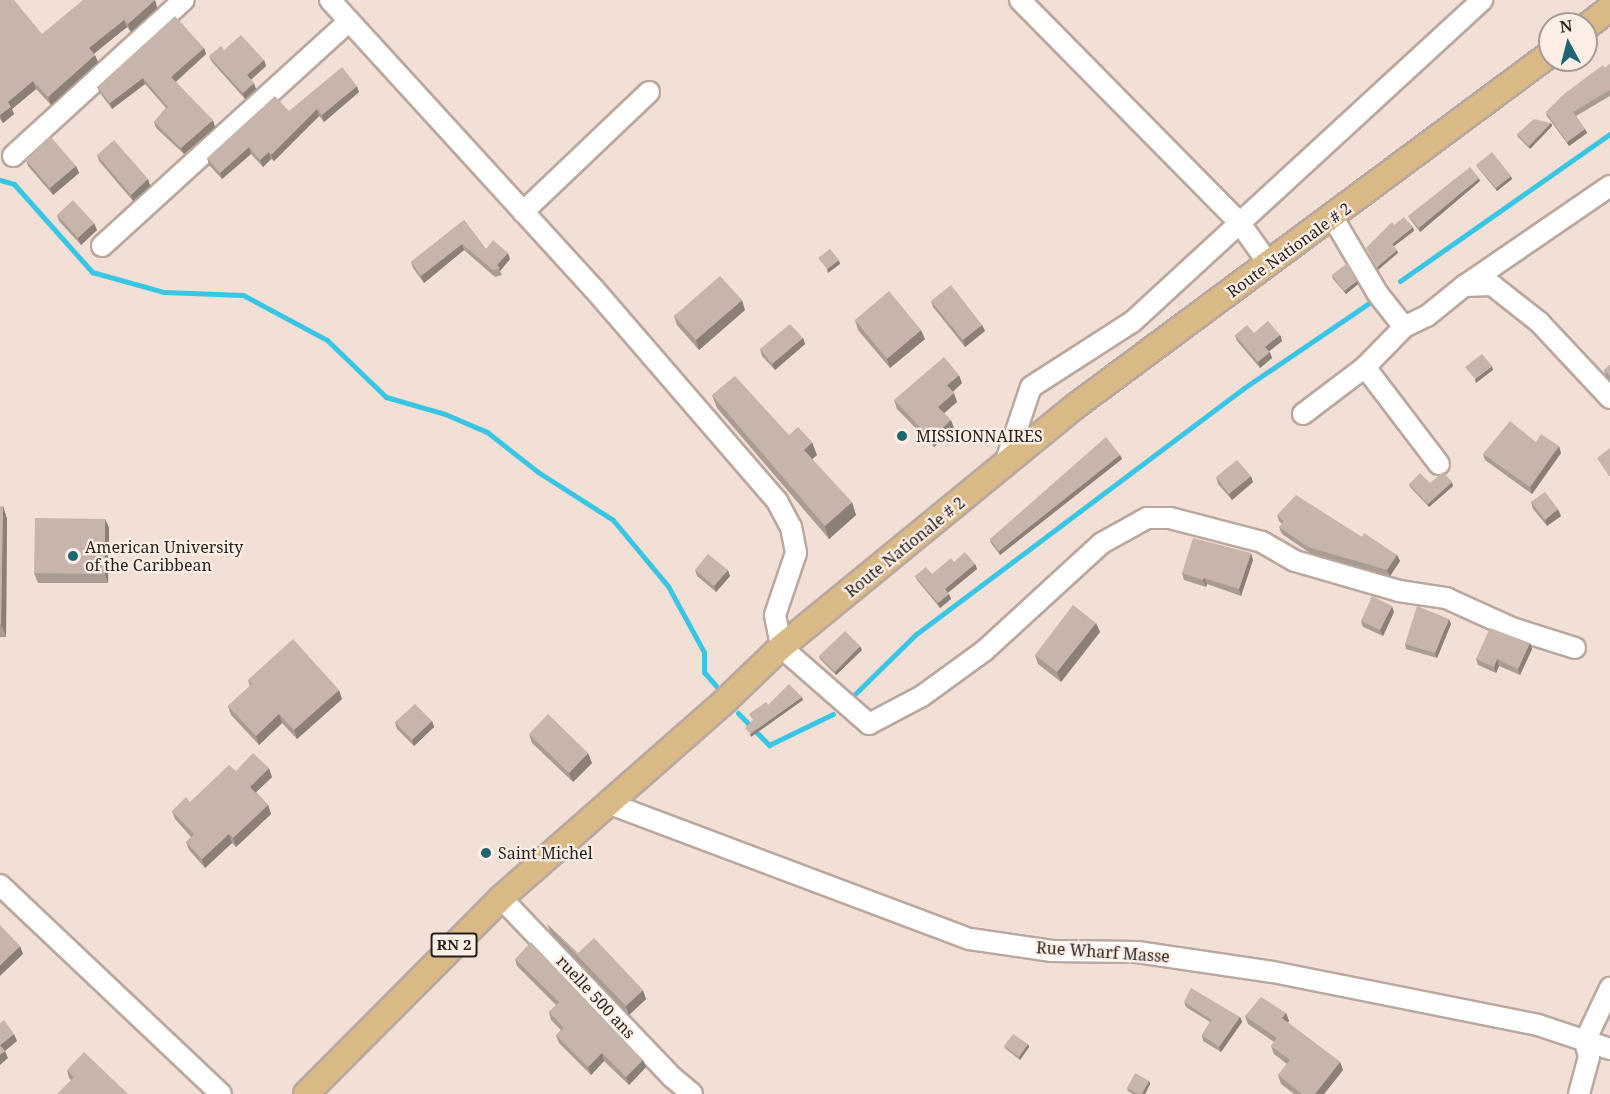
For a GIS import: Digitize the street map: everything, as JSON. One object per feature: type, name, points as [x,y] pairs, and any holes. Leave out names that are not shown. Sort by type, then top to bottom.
[{"type":"main road","points":[[1598,18],[1610,8]]},
{"type":"main road","name":"Route Nationale # 2","points":[[306,1094],[501,898],[610,804],[781,647],[1003,469],[1077,405],[1333,218],[1538,63]]},
{"type":"street","points":[[13,156],[184,0]]},
{"type":"street","points":[[330,0],[523,212],[777,501],[791,527],[796,553],[775,615],[781,647],[869,724],[922,696],[984,651],[1102,543],[1147,518],[1170,518],[1262,542],[1295,561],[1338,575],[1446,598],[1512,628],[1575,648]]},
{"type":"street","points":[[1020,0],[1239,222],[1269,264]]},
{"type":"street","points":[[1003,469],[1031,387],[1132,322],[1482,0]]},
{"type":"street","points":[[102,246],[350,21]]},
{"type":"street","points":[[523,212],[649,92]]},
{"type":"street","points":[[1303,414],[1365,367],[1404,327],[1427,316],[1464,286],[1610,186]]},
{"type":"street","points":[[1333,218],[1378,294],[1404,327]]},
{"type":"street","points":[[1464,286],[1492,285],[1539,322],[1610,398]]},
{"type":"street","points":[[1365,367],[1439,464]]},
{"type":"street","name":"Rue Wharf Masse","points":[[610,804],[970,939],[1052,951],[1137,952],[1273,972],[1538,1025],[1610,1049]]},
{"type":"street","points":[[0,885],[221,1094]]},
{"type":"street","name":"ruelle 500 ans","points":[[501,898],[672,1077],[692,1094]]},
{"type":"street","points":[[1579,1094],[1589,1057],[1585,1041],[1610,988]]},
{"type":"building","points":[[0,0],[14,0],[42,34],[83,0],[155,0],[128,24],[124,20],[89,48],[95,55],[48,97],[33,81],[8,102],[11,107],[0,115]]},
{"type":"building","points":[[175,16],[204,48],[171,77],[213,120],[181,148],[154,122],[168,107],[143,78],[110,103],[97,87]]},
{"type":"building","points":[[241,35],[264,60],[247,75],[254,83],[243,93],[209,56],[221,46],[224,50]]},
{"type":"building","points":[[1610,64],[1610,90],[1573,112],[1585,129],[1567,142],[1546,112],[1564,94],[1594,72],[1598,72],[1598,69],[1603,65],[1605,68]]},
{"type":"building","points":[[342,67],[357,86],[322,115],[317,109],[271,155],[269,152],[260,160],[249,147],[220,173],[207,158],[275,96],[289,111]]},
{"type":"building","points":[[1534,119],[1551,123],[1529,146],[1517,134]]},
{"type":"building","points":[[50,136],[76,166],[50,188],[26,160]]},
{"type":"building","points":[[114,140],[148,179],[131,195],[97,155]]},
{"type":"building","points":[[1492,152],[1511,176],[1496,188],[1476,165]]},
{"type":"building","points":[[1470,167],[1479,178],[1419,228],[1408,216]]},
{"type":"building","points":[[73,200],[94,223],[78,238],[57,215]]},
{"type":"building","points":[[1404,217],[1413,227],[1392,244],[1397,250],[1377,267],[1366,248],[1392,222],[1394,225]]},
{"type":"building","points":[[464,220],[486,249],[493,240],[508,253],[497,265],[500,268],[493,270],[462,244],[421,276],[411,262]]},
{"type":"building","points":[[830,249],[839,260],[827,269],[818,258]]},
{"type":"building","points":[[1347,263],[1357,281],[1344,291],[1332,275]]},
{"type":"building","points":[[720,276],[742,300],[696,340],[674,316]]},
{"type":"building","points":[[951,285],[982,325],[963,340],[931,301]]},
{"type":"building","points":[[889,291],[921,330],[887,359],[855,320]]},
{"type":"building","points":[[1268,321],[1280,335],[1265,347],[1270,352],[1258,362],[1235,335],[1247,325],[1254,333]]},
{"type":"building","points":[[790,324],[803,338],[772,364],[760,349]]},
{"type":"building","points":[[1482,354],[1492,366],[1475,379],[1465,367]]},
{"type":"building","points":[[944,357],[959,375],[947,385],[954,393],[938,407],[951,420],[931,439],[894,400]]},
{"type":"building","points":[[1610,365],[1610,376],[1604,370]]},
{"type":"building","points":[[735,376],[789,435],[798,427],[812,442],[804,450],[852,502],[825,526],[712,395]]},
{"type":"building","points":[[1510,421],[1536,442],[1541,434],[1559,446],[1530,487],[1483,454]]},
{"type":"building","points":[[1106,437],[1120,455],[999,551],[990,539]]},
{"type":"building","points":[[1610,448],[1610,476],[1609,476],[1597,458]]},
{"type":"building","points":[[1237,460],[1251,476],[1229,494],[1216,477]]},
{"type":"building","points":[[1443,472],[1452,482],[1428,504],[1409,484],[1420,473],[1430,483]]},
{"type":"building","points":[[1545,492],[1558,509],[1545,520],[1531,502]]},
{"type":"building","points":[[1296,495],[1362,537],[1364,533],[1397,555],[1387,570],[1308,547],[1279,527],[1284,521],[1277,515]]},
{"type":"building","points":[[0,506],[3,506],[1,624],[0,624]]},
{"type":"building","name":"American University of the Caribbean","points":[[35,518],[105,519],[105,574],[34,573]]},
{"type":"building","points":[[1193,538],[1251,553],[1239,589],[1182,573]]},
{"type":"building","points":[[965,552],[975,564],[945,589],[949,594],[938,603],[915,576],[926,567],[932,574],[951,558],[954,562]]},
{"type":"building","points":[[708,554],[728,570],[714,586],[695,570]]},
{"type":"building","points":[[1372,596],[1392,606],[1380,630],[1361,621]]},
{"type":"building","points":[[1073,605],[1096,623],[1057,672],[1035,655]]},
{"type":"building","points":[[1417,606],[1449,619],[1435,653],[1405,644]]},
{"type":"building","points":[[1490,628],[1530,643],[1518,669],[1497,659],[1494,667],[1476,659]]},
{"type":"building","points":[[845,631],[860,646],[835,672],[819,656]]},
{"type":"building","points":[[293,639],[339,690],[294,730],[279,714],[256,736],[228,706],[252,684],[248,680]]},
{"type":"building","points":[[789,684],[802,697],[750,734],[745,728],[753,720],[749,714],[766,702],[768,705]]},
{"type":"building","points":[[415,704],[432,721],[412,740],[395,722]]},
{"type":"building","points":[[548,714],[588,753],[569,773],[529,734]]},
{"type":"building","points":[[253,753],[269,768],[250,787],[268,805],[233,838],[229,834],[202,859],[186,842],[194,834],[172,811],[186,797],[190,802],[229,765],[236,771]]},
{"type":"building","points":[[547,924],[578,953],[594,938],[643,990],[626,1006]]},
{"type":"building","points":[[0,925],[20,946],[0,965]]},
{"type":"building","points":[[531,942],[643,1060],[626,1077],[602,1053],[588,1067],[556,1035],[564,1028],[549,1012],[559,1002],[515,959]]},
{"type":"building","points":[[1191,988],[1240,1017],[1219,1047],[1202,1035],[1212,1020],[1184,1002]]},
{"type":"building","points":[[1261,997],[1286,1013],[1282,1018],[1340,1062],[1315,1094],[1302,1094],[1278,1075],[1290,1060],[1271,1046],[1277,1038],[1245,1016]]},
{"type":"building","points":[[4,1020],[14,1034],[0,1045],[0,1023]]},
{"type":"building","points":[[1013,1034],[1028,1044],[1019,1057],[1004,1046]]},
{"type":"building","points":[[0,1045],[5,1051],[0,1055]]},
{"type":"building","points":[[84,1052],[128,1094],[57,1094],[74,1077],[67,1070]]},
{"type":"building","points":[[1135,1073],[1149,1081],[1142,1094],[1127,1088]]},
{"type":"waterway","points":[[1400,281],[1610,134]]},
{"type":"waterway","points":[[0,180],[14,184],[92,272],[164,292],[243,295],[327,340],[386,397],[445,414],[487,432],[538,472],[613,520],[668,586],[704,652],[704,672],[717,687]]},
{"type":"waterway","points":[[853,696],[915,635],[1244,388],[1369,303]]},
{"type":"waterway","points":[[738,713],[769,745],[833,714]]},
{"type":"place","name":"MISSIONNAIRES","points":[[902,436]]},
{"type":"place","name":"American University of the Caribbean","points":[[73,556]]},
{"type":"place","name":"Saint Michel","points":[[486,853]]}]
